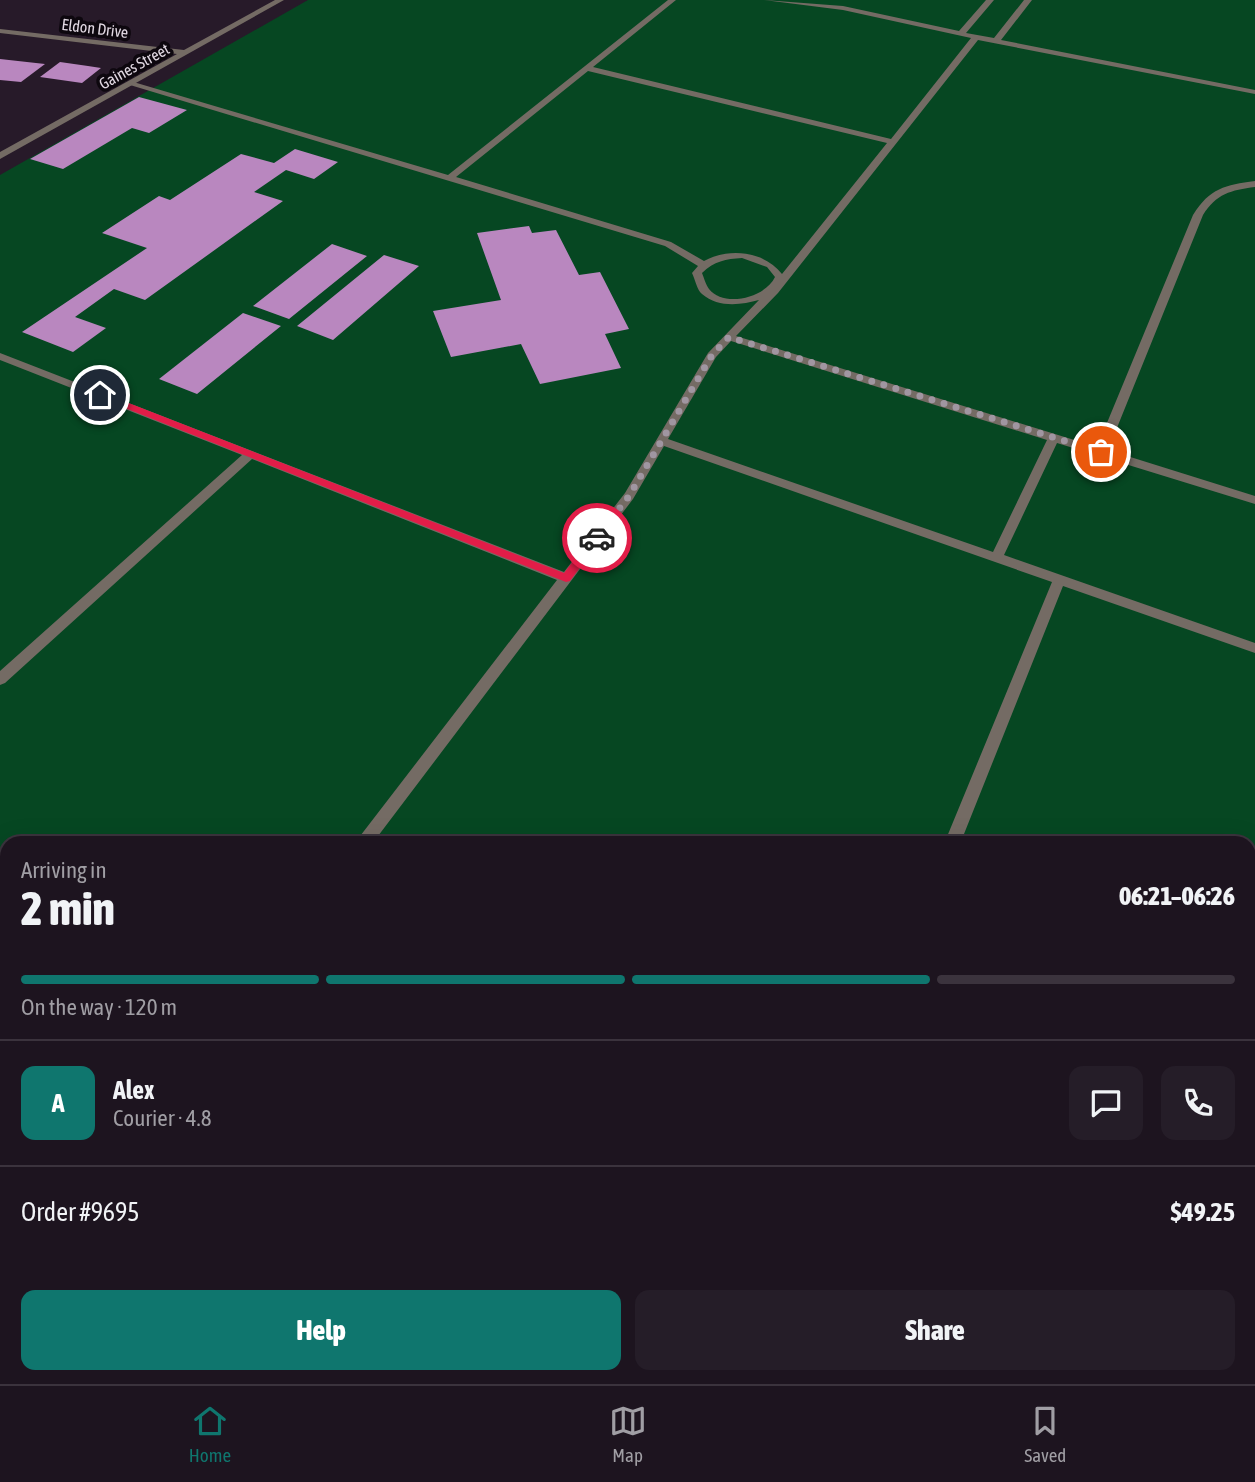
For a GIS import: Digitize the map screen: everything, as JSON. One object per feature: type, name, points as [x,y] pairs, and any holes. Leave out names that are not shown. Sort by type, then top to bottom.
[{"type":"street","name":"Gaines Street","points":[[0,156],[280,0]]},
{"type":"street","points":[[448,179],[672,0]]},
{"type":"street","points":[[768,0],[843,8],[1255,92]]},
{"type":"street","points":[[961,34],[990,0]]},
{"type":"street","points":[[996,41],[1028,0]]},
{"type":"street","name":"Eldon Drive","points":[[0,31],[186,54]]},
{"type":"street","points":[[368,836],[629,496],[712,355],[774,291],[976,37]]},
{"type":"street","points":[[586,68],[893,142]]},
{"type":"street","points":[[133,83],[668,244],[703,265]]},
{"type":"street","points":[[1101,452],[1198,215],[1208,198],[1225,188],[1255,184]]},
{"type":"street","points":[[728,256],[758,259],[778,273],[779,283],[774,291],[764,298],[749,301],[717,298],[705,291],[698,282],[697,273],[703,265],[728,256]]},
{"type":"street","points":[[729,337],[1255,500]]},
{"type":"street","points":[[0,356],[566,578]]},
{"type":"street","points":[[996,558],[1054,438]]},
{"type":"street","points":[[661,441],[1255,648]]},
{"type":"street","points":[[0,679],[250,454]]},
{"type":"street","points":[[955,836],[1059,580]]},
{"type":"green space","points":[[308,0],[1255,0],[1255,836],[0,836],[0,175]]},
{"type":"building","points":[[0,59],[45,64],[21,82],[0,80]]},
{"type":"building","points":[[60,62],[101,68],[82,83],[40,77]]},
{"type":"building","points":[[139,97],[187,110],[149,133],[132,128],[63,169],[30,159]]},
{"type":"building","points":[[295,149],[338,162],[314,179],[286,170],[254,192],[283,201],[145,300],[114,289],[75,317],[106,328],[73,352],[22,332],[147,248],[102,233],[159,196],[170,200],[241,154],[274,163]]},
{"type":"building","points":[[529,226],[532,233],[556,230],[579,275],[600,272],[629,329],[605,334],[621,368],[540,384],[521,344],[451,357],[433,311],[501,300],[477,233]]},
{"type":"building","points":[[332,244],[367,256],[289,319],[253,306]]},
{"type":"building","points":[[384,255],[419,266],[333,340],[297,326]]},
{"type":"building","points":[[243,313],[281,326],[197,394],[159,379]]},
{"type":"way so far","points":[[597,538],[629,496],[712,355],[729,337],[1101,452]]},
{"type":"route","points":[[100,395],[566,578],[597,538]]}]
